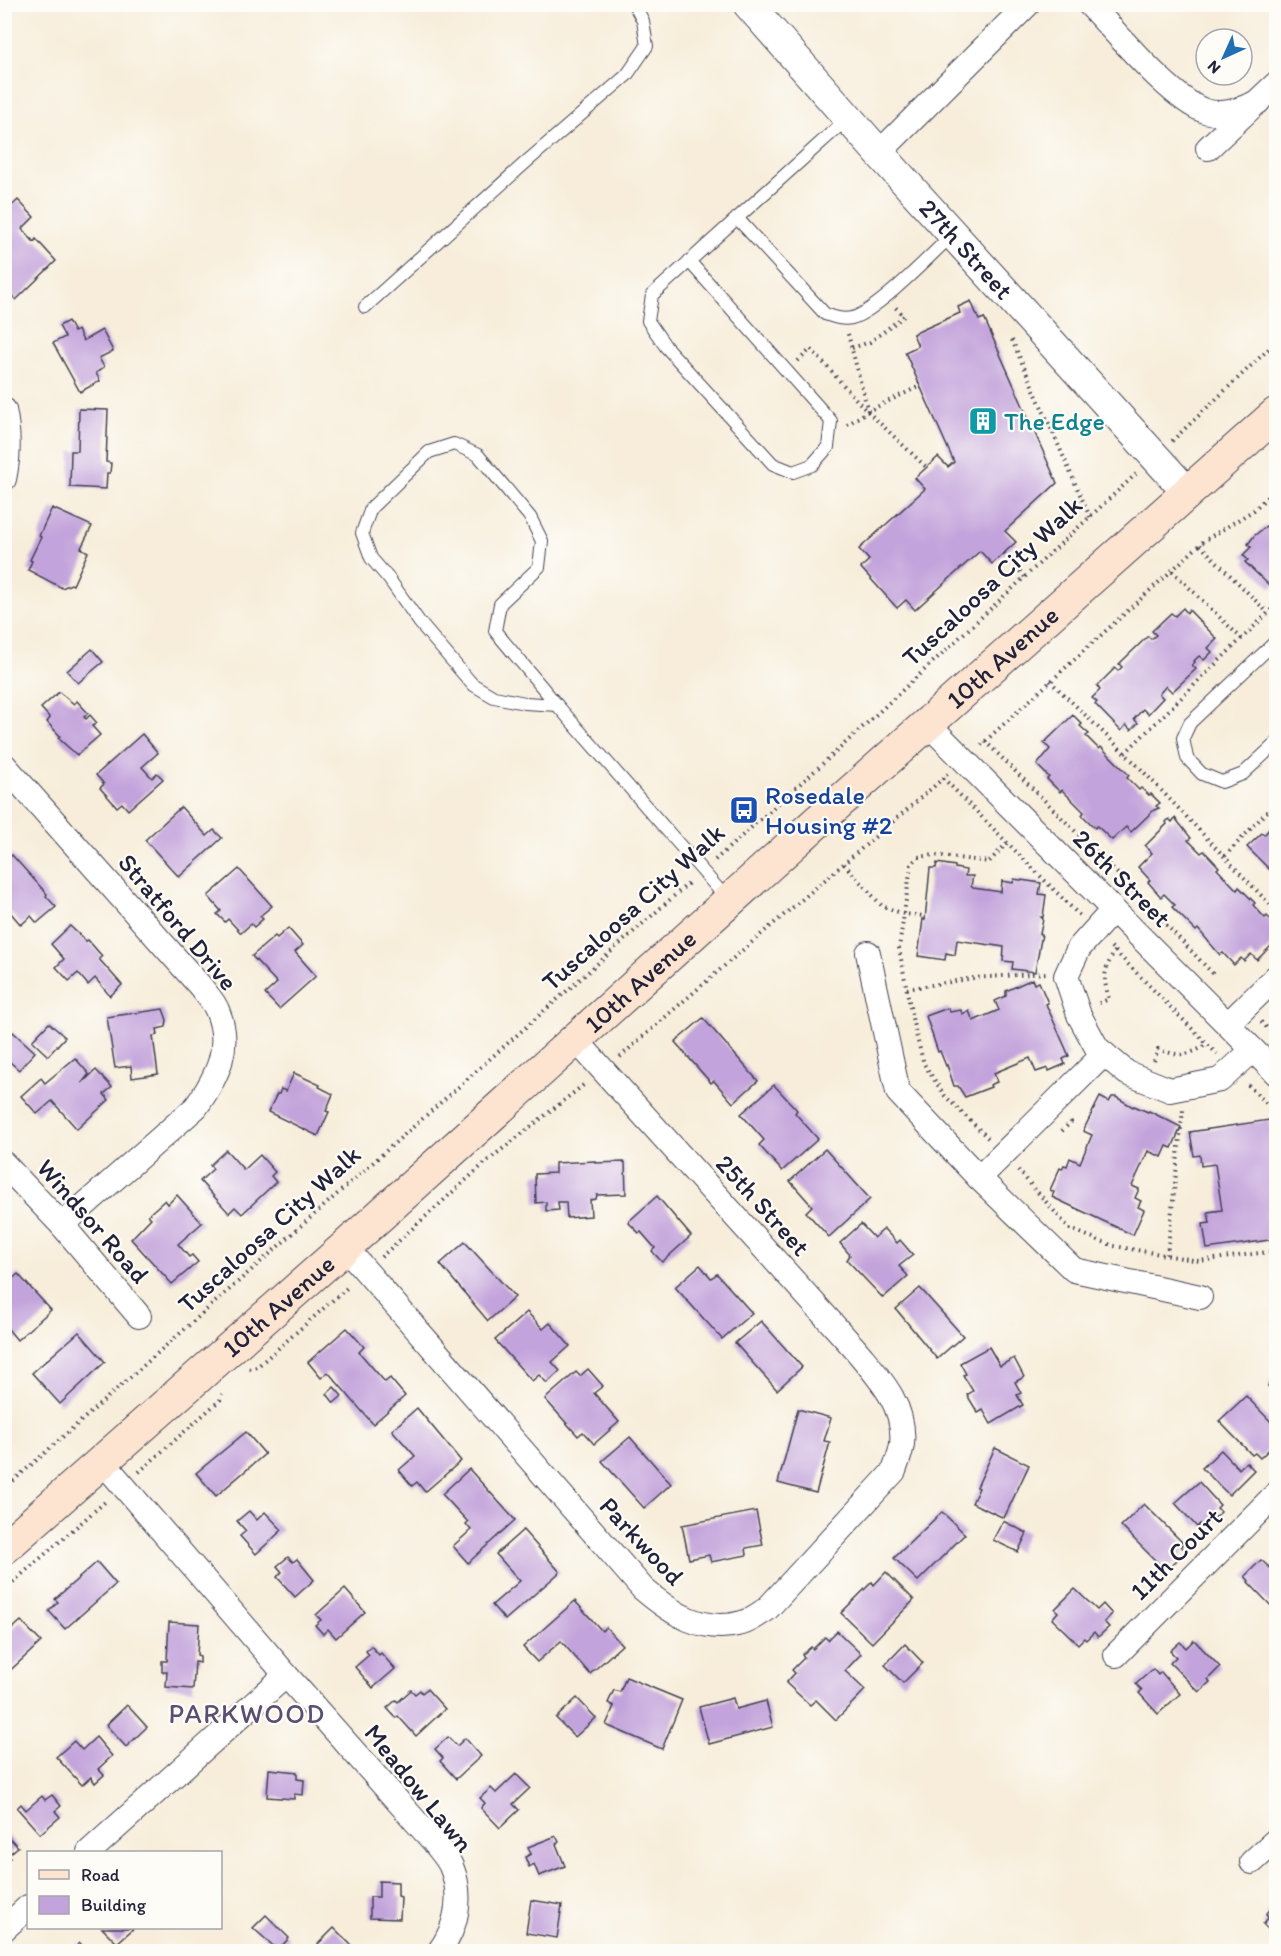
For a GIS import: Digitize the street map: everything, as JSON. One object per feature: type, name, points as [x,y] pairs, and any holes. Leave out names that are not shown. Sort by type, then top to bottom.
[{"type":"main road","name":"10th Avenue","points":[[4,1548],[102,1461],[355,1259],[575,1039],[1276,414]]},
{"type":"street","name":"27th Street","points":[[748,4],[879,153],[1188,493]]},
{"type":"street","points":[[879,153],[1028,4]]},
{"type":"street","points":[[1089,4],[1162,80],[1190,103],[1206,111],[1234,112],[1258,102]]},
{"type":"street","points":[[1208,148],[1276,84]]},
{"type":"street","points":[[4,410],[8,451],[4,479]]},
{"type":"street","name":"26th Street","points":[[928,724],[1276,1073]]},
{"type":"street","name":"Stratford Drive","points":[[4,765],[201,987],[217,1009],[224,1035],[222,1061],[211,1086],[196,1107],[62,1225]]},
{"type":"street","points":[[1113,909],[1079,948],[1066,976],[1079,1015],[1097,1048],[1127,1073],[1170,1090],[1220,1080],[1253,1050]]},
{"type":"street","points":[[868,953],[898,1092],[979,1178],[1074,1270],[1200,1297]]},
{"type":"street","points":[[1228,1024],[1276,977]]},
{"type":"street","name":"25th Street","points":[[575,1039],[856,1350],[889,1391],[901,1416]]},
{"type":"street","points":[[979,1178],[1104,1054]]},
{"type":"street","name":"Windsor Road","points":[[4,1164],[62,1225],[139,1316]]},
{"type":"street","name":"Parkwood","points":[[355,1259],[643,1589],[664,1607],[687,1621],[716,1627],[743,1623],[767,1610],[894,1471],[902,1444],[901,1416]]},
{"type":"street","name":"Meadow Lawn","points":[[102,1461],[286,1675],[434,1842],[450,1864],[458,1890],[456,1918],[438,1952]]},
{"type":"street","name":"11th Court","points":[[1116,1655],[1276,1494]]},
{"type":"street","points":[[90,1851],[286,1675]]},
{"type":"street","points":[[1252,1862],[1276,1840]]},
{"type":"street","points":[[4,1929],[27,1908]]},
{"type":"lane","points":[[365,307],[627,75],[647,46],[643,21],[634,4]]},
{"type":"lane","points":[[689,261],[831,421],[828,447],[812,465],[793,472],[773,464],[666,347],[648,321],[652,295],[689,261],[848,118]]},
{"type":"lane","points":[[737,218],[825,314],[839,319],[855,317],[886,297],[954,234]]},
{"type":"lane","points":[[557,705],[494,698],[472,684],[420,623],[371,558],[362,533],[371,508],[429,452],[454,444],[478,456],[530,517],[543,541],[538,567],[500,604],[495,631],[729,901]]},
{"type":"lane","points":[[1276,641],[1190,723],[1183,738],[1187,758],[1202,774],[1222,782],[1243,774],[1276,743]]},
{"type":"path","points":[[852,348],[870,342],[904,316],[886,297]]},
{"type":"path","points":[[844,319],[868,411]]},
{"type":"path","points":[[1010,336],[1090,517]]},
{"type":"path","name":"Tuscaloosa City Walk","points":[[4,1489],[839,749],[1276,342]]},
{"type":"path","points":[[787,371],[812,349],[868,411],[926,467]]},
{"type":"path","points":[[246,1371],[257,1367],[355,1259],[486,1162],[573,1092],[604,1071],[741,950],[780,920],[964,760],[1200,545],[1254,510],[1276,489]]},
{"type":"path","points":[[1200,545],[1268,613]]},
{"type":"path","points":[[1004,553],[1025,577]]},
{"type":"path","points":[[1172,570],[1242,639]]},
{"type":"path","points":[[1125,753],[1276,605]]},
{"type":"path","points":[[1050,681],[1125,753],[1276,911]]},
{"type":"path","points":[[985,741],[1116,872],[1217,978]]},
{"type":"path","points":[[1225,856],[1276,802]]},
{"type":"path","points":[[1007,843],[989,862],[934,855],[918,857],[911,865],[899,948],[924,1064],[945,1096],[1003,1154],[1070,1229],[1114,1246],[1199,1261],[1276,1251]]},
{"type":"path","points":[[844,864],[882,906],[904,914],[925,916]]},
{"type":"path","points":[[1093,1005],[1109,999],[1104,976],[1115,951]]},
{"type":"path","points":[[907,989],[974,978],[1050,973]]},
{"type":"path","points":[[1245,1007],[1276,1036]]},
{"type":"path","points":[[1152,1067],[1158,1049],[1184,1055],[1208,1044]]},
{"type":"path","points":[[1175,1108],[1192,1109]]},
{"type":"path","points":[[1167,1255],[1183,1108]]},
{"type":"path","points":[[1054,1139],[1071,1122],[1065,1115]]},
{"type":"path","points":[[4,1590],[220,1400],[223,1389]]},
{"type":"building","points":[[18,200],[34,217],[22,229],[34,242],[36,239],[56,261],[16,300],[4,288],[4,213]]},
{"type":"building","name":"The Edge","points":[[971,301],[979,320],[984,318],[1057,483],[1005,531],[1016,542],[992,564],[980,551],[915,610],[906,600],[897,608],[861,568],[869,560],[859,549],[925,489],[915,478],[938,457],[948,467],[954,462],[905,352],[918,346],[913,334],[960,313],[958,307]]},
{"type":"building","points":[[68,321],[74,332],[78,330],[83,341],[102,330],[113,351],[99,358],[104,367],[96,373],[100,381],[80,392],[53,343],[65,337],[59,326]]},
{"type":"building","points":[[79,409],[108,410],[106,462],[111,463],[110,473],[107,473],[106,489],[70,487],[71,451],[78,451]]},
{"type":"building","points":[[52,508],[92,526],[81,548],[88,552],[73,585],[62,588],[28,570],[32,561],[30,560],[41,537],[39,536]]},
{"type":"building","points":[[1276,515],[1276,583],[1272,588],[1245,562],[1248,560],[1243,555],[1251,547],[1248,544],[1254,536],[1266,526],[1269,529],[1274,525],[1270,521]]},
{"type":"building","points":[[1183,608],[1187,613],[1189,610],[1217,639],[1208,648],[1212,652],[1204,660],[1199,656],[1194,661],[1192,665],[1196,669],[1172,692],[1166,686],[1159,694],[1163,698],[1148,714],[1143,709],[1134,719],[1138,723],[1131,730],[1126,725],[1121,731],[1095,704],[1097,702],[1092,698],[1100,690],[1097,686],[1115,668],[1118,671],[1122,667],[1119,664],[1148,636],[1151,639],[1156,635],[1152,631],[1171,613],[1175,616]]},
{"type":"building","points":[[92,649],[103,662],[78,683],[67,671]]},
{"type":"building","points":[[59,692],[74,704],[77,701],[88,713],[84,717],[86,719],[90,715],[97,723],[92,726],[100,735],[77,755],[58,738],[60,736],[47,722],[50,718],[41,708]]},
{"type":"building","points":[[1073,715],[1089,734],[1086,736],[1099,749],[1101,747],[1129,775],[1127,778],[1139,790],[1141,788],[1149,795],[1151,794],[1160,803],[1156,806],[1159,808],[1131,832],[1126,827],[1112,840],[1082,815],[1084,812],[1047,779],[1049,777],[1037,765],[1050,749],[1044,743]]},
{"type":"building","points":[[142,734],[158,753],[142,767],[152,778],[157,773],[163,779],[128,810],[122,803],[117,807],[100,788],[104,784],[96,775]]},
{"type":"building","points":[[181,807],[207,836],[214,830],[222,838],[179,877],[145,840]]},
{"type":"building","points":[[1175,818],[1191,838],[1188,840],[1201,853],[1204,851],[1237,890],[1239,887],[1255,903],[1253,905],[1265,918],[1267,916],[1274,923],[1276,921],[1276,941],[1257,960],[1251,954],[1244,961],[1241,958],[1234,965],[1223,953],[1220,955],[1198,929],[1196,931],[1172,907],[1175,905],[1164,894],[1161,897],[1138,867],[1152,853],[1145,846],[1167,824],[1169,819],[1172,822]]},
{"type":"building","points":[[1276,818],[1276,876],[1247,847],[1262,833],[1264,835]]},
{"type":"building","points":[[12,855],[56,907],[37,923],[31,916],[21,925],[10,912],[4,916],[4,862]]},
{"type":"building","points":[[937,863],[966,870],[965,876],[973,876],[971,886],[973,888],[1001,892],[1002,881],[1013,883],[1014,879],[1041,883],[1039,894],[1046,895],[1043,917],[1041,917],[1043,919],[1040,934],[1042,934],[1035,972],[1012,969],[1013,962],[1003,961],[1004,947],[957,940],[955,955],[946,953],[945,960],[918,956],[923,919],[925,920],[930,868],[936,868]]},
{"type":"building","points":[[239,869],[272,906],[260,916],[263,919],[254,927],[251,924],[241,933],[228,919],[225,922],[217,914],[221,911],[208,896]]},
{"type":"building","points":[[70,926],[86,941],[88,940],[102,956],[99,959],[122,985],[110,996],[95,978],[88,985],[78,973],[69,981],[56,967],[64,959],[51,944]]},
{"type":"building","points":[[288,928],[303,945],[295,952],[316,976],[279,1009],[265,994],[277,983],[252,956]]},
{"type":"building","points":[[1032,979],[1034,984],[1039,982],[1069,1056],[1063,1059],[1065,1064],[1049,1071],[1048,1068],[1036,1072],[1030,1058],[994,1073],[997,1082],[990,1085],[991,1087],[965,1097],[958,1086],[954,1086],[947,1065],[940,1051],[938,1052],[926,1016],[948,1008],[950,1012],[961,1010],[962,1014],[969,1011],[973,1021],[999,1010],[995,1001],[1006,996],[1006,991]]},
{"type":"building","points":[[163,1009],[167,1020],[166,1027],[157,1029],[158,1035],[153,1036],[158,1074],[132,1078],[131,1066],[115,1068],[107,1017]]},
{"type":"building","points":[[703,1018],[758,1081],[733,1103],[714,1081],[711,1083],[675,1042]]},
{"type":"building","points":[[49,1023],[65,1037],[48,1056],[32,1041]]},
{"type":"building","points":[[4,1030],[10,1035],[13,1032],[35,1052],[19,1070],[10,1062],[4,1068]]},
{"type":"building","points":[[75,1058],[89,1074],[82,1083],[96,1070],[112,1087],[104,1094],[109,1100],[77,1129],[52,1101],[37,1114],[21,1096],[41,1078],[45,1083]]},
{"type":"building","points":[[294,1073],[333,1094],[326,1111],[329,1112],[318,1136],[268,1112],[281,1089],[286,1091]]},
{"type":"building","points":[[774,1085],[797,1110],[795,1113],[818,1139],[782,1171],[759,1145],[764,1140],[741,1114]]},
{"type":"building","points":[[1100,1097],[1109,1102],[1112,1097],[1116,1097],[1133,1107],[1149,1111],[1181,1127],[1172,1148],[1167,1146],[1162,1157],[1148,1151],[1132,1186],[1139,1189],[1135,1198],[1141,1201],[1138,1207],[1144,1210],[1133,1235],[1052,1197],[1054,1192],[1050,1190],[1060,1168],[1067,1166],[1070,1158],[1080,1163],[1092,1135],[1083,1131]]},
{"type":"building","points":[[1269,1120],[1270,1127],[1276,1126],[1276,1165],[1271,1166],[1276,1193],[1276,1239],[1207,1249],[1203,1224],[1210,1223],[1208,1212],[1222,1210],[1215,1164],[1201,1166],[1200,1155],[1194,1156],[1190,1132]]},
{"type":"building","points":[[825,1149],[870,1199],[829,1237],[806,1212],[812,1206],[790,1181]]},
{"type":"building","points":[[226,1150],[244,1170],[260,1155],[275,1172],[271,1176],[276,1182],[242,1214],[235,1207],[229,1213],[200,1181],[213,1169],[210,1165]]},
{"type":"building","points":[[595,1161],[595,1163],[625,1162],[626,1194],[597,1195],[596,1199],[590,1200],[591,1216],[567,1218],[566,1202],[558,1202],[559,1210],[546,1211],[546,1202],[536,1203],[535,1174],[555,1173],[555,1163]]},
{"type":"building","points":[[177,1195],[202,1223],[178,1244],[189,1257],[192,1255],[198,1262],[172,1284],[131,1239],[151,1218],[148,1215],[165,1200],[168,1204]]},
{"type":"building","points":[[657,1196],[691,1236],[662,1262],[652,1251],[655,1248],[641,1232],[639,1233],[628,1222]]},
{"type":"building","points":[[861,1224],[874,1238],[884,1229],[897,1243],[900,1240],[913,1255],[899,1266],[908,1276],[883,1298],[847,1260],[850,1255],[840,1243]]},
{"type":"building","points":[[465,1242],[515,1297],[488,1321],[440,1264]]},
{"type":"building","points":[[700,1265],[711,1278],[717,1274],[752,1313],[722,1339],[675,1287]]},
{"type":"building","points":[[18,1274],[51,1310],[17,1340],[8,1329],[4,1332],[4,1286]]},
{"type":"building","points":[[920,1288],[963,1336],[937,1359],[896,1309]]},
{"type":"building","points":[[527,1312],[543,1329],[550,1323],[570,1346],[552,1362],[560,1371],[547,1383],[539,1375],[532,1381],[495,1340]]},
{"type":"building","points":[[761,1321],[802,1367],[777,1390],[735,1343]]},
{"type":"building","points":[[347,1328],[364,1347],[359,1352],[385,1382],[390,1378],[405,1396],[373,1424],[328,1372],[321,1378],[308,1362]]},
{"type":"building","points":[[79,1332],[105,1362],[60,1404],[32,1373]]},
{"type":"building","points":[[989,1347],[1000,1366],[1014,1358],[1024,1377],[1015,1382],[1021,1393],[1017,1395],[1023,1405],[991,1424],[983,1410],[978,1413],[967,1395],[973,1391],[963,1375],[966,1374],[960,1363]]},
{"type":"building","points":[[588,1369],[603,1386],[594,1393],[619,1422],[594,1444],[583,1432],[578,1436],[545,1399],[576,1372],[580,1376]]},
{"type":"building","points":[[1276,1377],[1276,1393],[1268,1386]]},
{"type":"building","points":[[334,1387],[342,1396],[334,1403],[327,1394]]},
{"type":"building","points":[[1246,1396],[1276,1427],[1276,1443],[1260,1458],[1255,1453],[1252,1455],[1219,1421]]},
{"type":"building","points":[[417,1408],[461,1461],[425,1492],[417,1482],[412,1486],[399,1470],[415,1456],[392,1430]]},
{"type":"building","points":[[798,1409],[831,1418],[824,1441],[830,1442],[816,1493],[778,1483]]},
{"type":"building","points":[[246,1432],[265,1454],[216,1496],[196,1473]]},
{"type":"building","points":[[630,1437],[671,1484],[644,1508],[602,1461]]},
{"type":"building","points":[[995,1448],[1029,1465],[1004,1518],[972,1503]]},
{"type":"building","points":[[1221,1450],[1239,1469],[1246,1462],[1254,1470],[1229,1495],[1202,1468]]},
{"type":"building","points":[[469,1469],[515,1520],[468,1563],[453,1546],[471,1530],[466,1524],[468,1522],[442,1494]]},
{"type":"building","points":[[1199,1482],[1220,1505],[1217,1508],[1221,1512],[1203,1528],[1200,1524],[1197,1527],[1175,1503]]},
{"type":"building","points":[[1144,1504],[1183,1543],[1181,1546],[1186,1551],[1169,1568],[1164,1563],[1161,1566],[1121,1526]]},
{"type":"building","points":[[249,1511],[257,1520],[265,1512],[282,1530],[256,1554],[240,1536],[246,1531],[237,1521]]},
{"type":"building","points":[[756,1511],[763,1545],[746,1548],[747,1555],[711,1562],[709,1555],[689,1559],[682,1525]]},
{"type":"building","points":[[942,1512],[965,1534],[918,1581],[894,1558]]},
{"type":"building","points":[[1003,1521],[1027,1533],[1018,1552],[993,1540]]},
{"type":"building","points":[[523,1530],[560,1572],[505,1620],[492,1605],[520,1581],[496,1554]]},
{"type":"building","points":[[288,1557],[293,1562],[297,1559],[314,1580],[295,1597],[277,1577],[282,1572],[277,1566]]},
{"type":"building","points":[[1261,1560],[1276,1573],[1276,1611],[1245,1576]]},
{"type":"building","points":[[97,1562],[116,1584],[65,1629],[49,1611],[58,1602],[55,1599]]},
{"type":"building","points":[[886,1572],[914,1600],[872,1643],[841,1613],[872,1582],[874,1585]]},
{"type":"building","points":[[345,1589],[365,1612],[336,1638],[328,1629],[323,1634],[315,1625],[321,1620],[316,1615]]},
{"type":"building","points":[[1075,1589],[1097,1610],[1103,1604],[1112,1614],[1104,1622],[1109,1627],[1098,1637],[1094,1632],[1078,1644],[1052,1619],[1058,1612],[1055,1609]]},
{"type":"building","points":[[575,1601],[602,1631],[606,1627],[622,1645],[590,1674],[561,1641],[537,1662],[523,1647]]},
{"type":"building","points":[[21,1621],[41,1642],[4,1676],[4,1636]]},
{"type":"building","points":[[169,1622],[199,1624],[197,1655],[200,1656],[200,1663],[195,1662],[193,1689],[166,1687],[167,1672],[162,1672],[162,1661],[167,1661]]},
{"type":"building","points":[[837,1631],[861,1654],[845,1671],[865,1690],[836,1720],[816,1700],[810,1705],[786,1683],[795,1673],[792,1670],[804,1658],[802,1655],[811,1647],[813,1649],[825,1637],[828,1640]]},
{"type":"building","points":[[1194,1640],[1220,1667],[1208,1679],[1210,1682],[1199,1692],[1170,1663],[1176,1657],[1170,1651],[1180,1642],[1186,1648]]},
{"type":"building","points":[[905,1644],[923,1663],[903,1683],[885,1665]]},
{"type":"building","points":[[371,1646],[379,1655],[381,1653],[395,1669],[373,1688],[355,1667],[369,1655],[366,1651]]},
{"type":"building","points":[[1153,1669],[1158,1675],[1161,1672],[1180,1694],[1158,1714],[1139,1693],[1142,1690],[1136,1684]]},
{"type":"building","points":[[626,1677],[682,1700],[662,1749],[606,1725],[614,1706],[608,1703],[614,1690],[620,1692]]},
{"type":"building","points":[[427,1689],[445,1709],[416,1736],[398,1716],[396,1718],[387,1708],[411,1690],[415,1694]]},
{"type":"building","points":[[577,1698],[596,1718],[575,1737],[556,1718]]},
{"type":"building","points":[[733,1698],[736,1709],[766,1701],[773,1727],[709,1744],[699,1707]]},
{"type":"building","points":[[127,1705],[147,1727],[126,1747],[106,1725]]},
{"type":"building","points":[[96,1737],[112,1756],[98,1769],[104,1775],[95,1783],[91,1777],[82,1785],[56,1757],[74,1741],[82,1750]]},
{"type":"building","points":[[448,1737],[457,1746],[465,1738],[481,1756],[456,1779],[440,1761],[443,1758],[435,1749]]},
{"type":"building","points":[[269,1769],[297,1772],[297,1779],[304,1780],[303,1795],[294,1794],[294,1799],[267,1797]]},
{"type":"building","points":[[516,1774],[530,1788],[513,1804],[519,1810],[500,1828],[481,1808],[485,1803],[480,1798],[491,1788],[496,1793]]},
{"type":"building","points":[[52,1795],[61,1806],[55,1811],[60,1817],[40,1834],[17,1808],[21,1804],[26,1810],[42,1796],[45,1800]]},
{"type":"building","points":[[4,1832],[18,1847],[7,1856],[10,1858],[4,1863]]},
{"type":"building","points":[[556,1836],[559,1842],[556,1844],[565,1866],[539,1876],[534,1864],[529,1867],[525,1857],[531,1854],[528,1847]]},
{"type":"building","points":[[379,1881],[398,1882],[398,1896],[401,1897],[400,1919],[370,1918],[370,1897],[379,1897]]},
{"type":"building","points":[[531,1900],[562,1905],[557,1938],[526,1933]]},
{"type":"building","points":[[1276,1904],[1276,1937],[1263,1924],[1269,1917],[1266,1914]]},
{"type":"building","points":[[266,1915],[289,1938],[278,1950],[253,1928]]},
{"type":"building","points":[[334,1928],[358,1952],[326,1952],[318,1944]]},
{"type":"building","points":[[103,1929],[133,1929],[117,1943]]},
{"type":"building","points":[[80,1943],[88,1952],[71,1952]]},
{"type":"place","name":"The Edge","points":[[983,421]]},
{"type":"place","name":"Rosedale Housing #2","points":[[744,810]]},
{"type":"district","name":"PARKWOOD","points":[[247,1713]]}]
